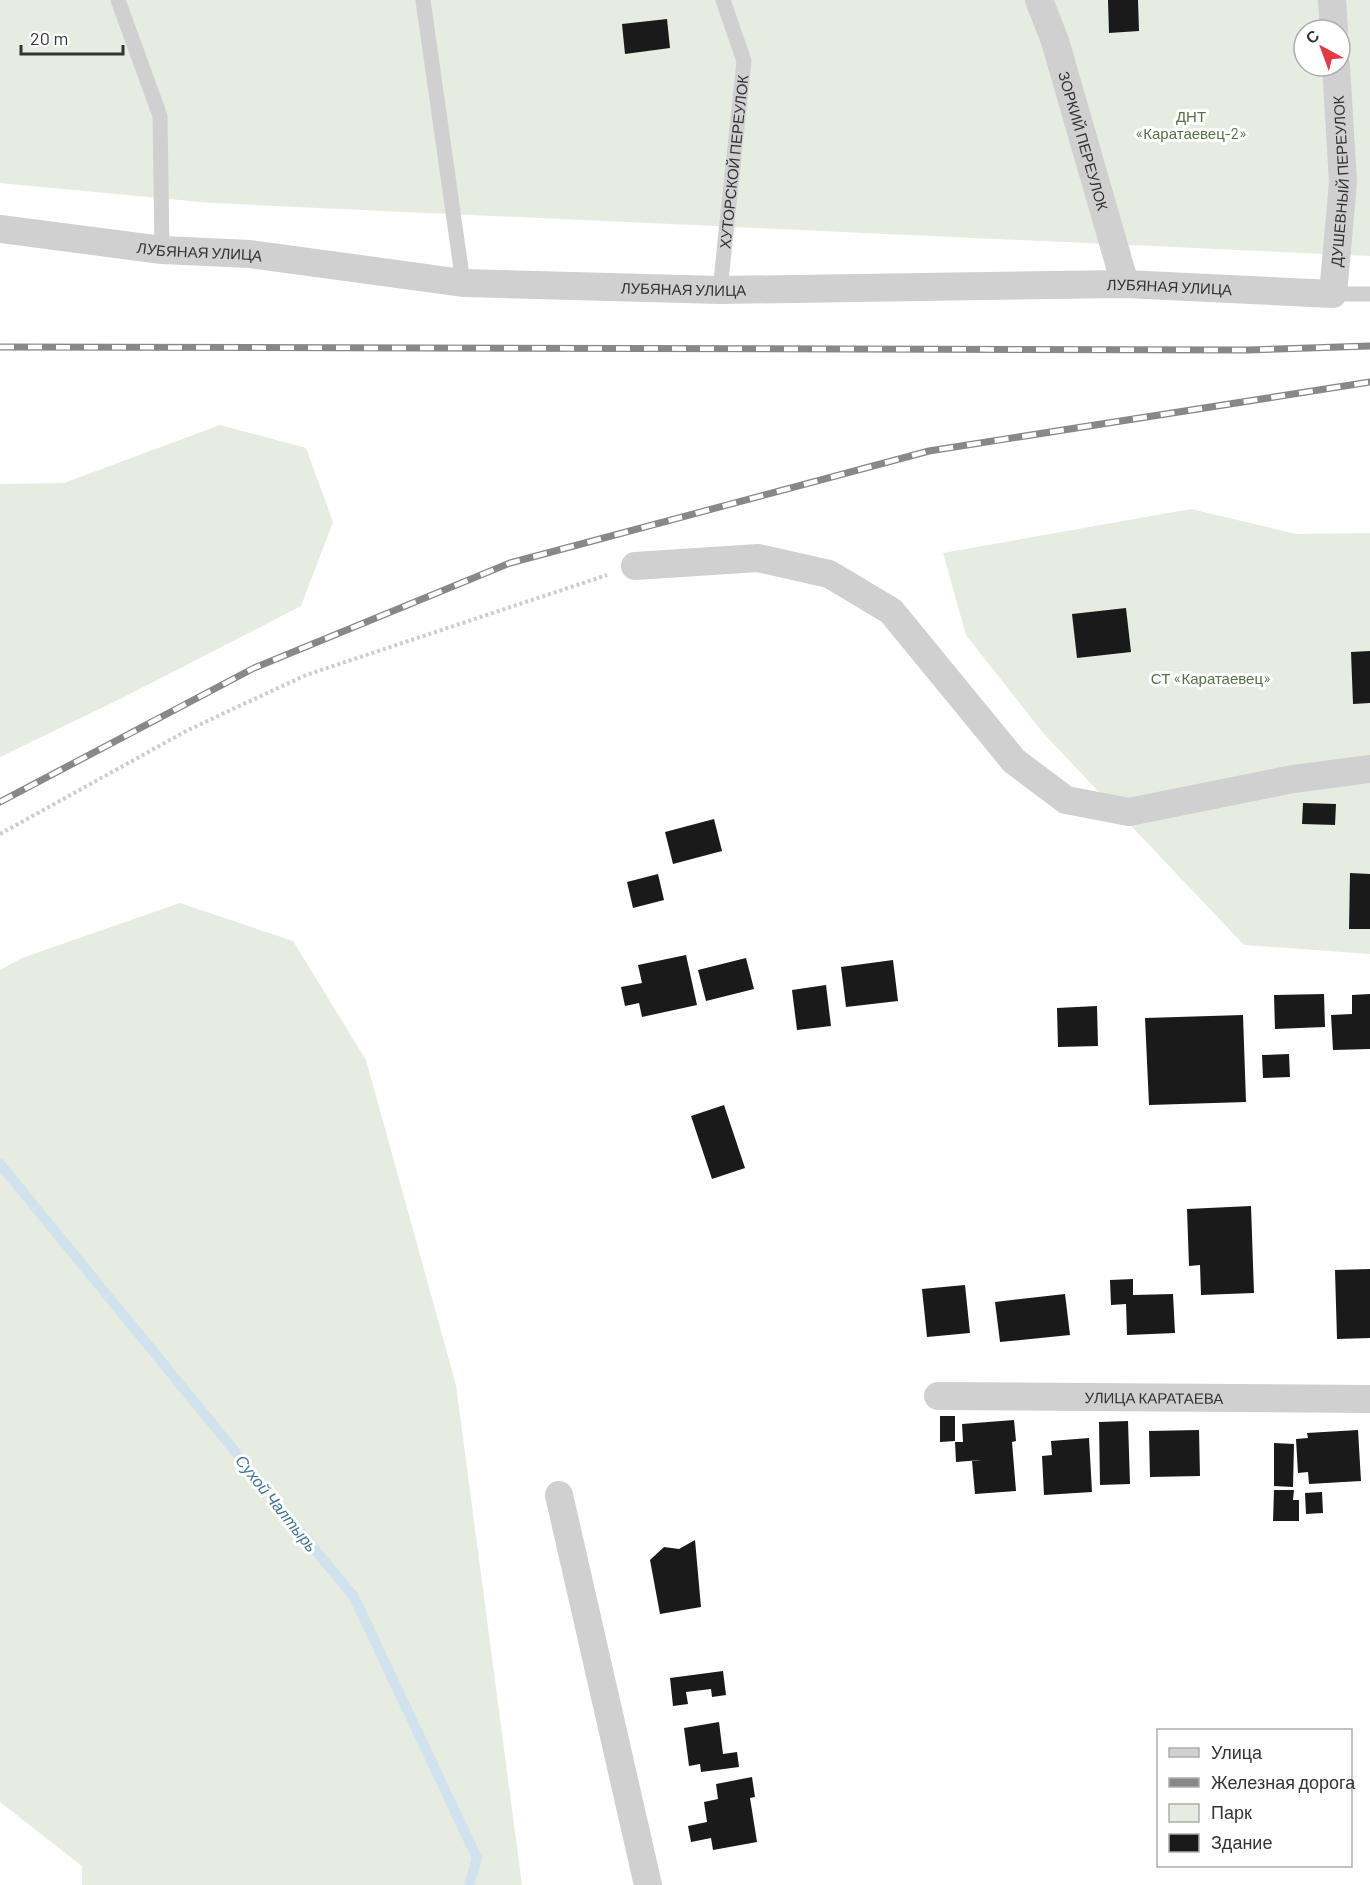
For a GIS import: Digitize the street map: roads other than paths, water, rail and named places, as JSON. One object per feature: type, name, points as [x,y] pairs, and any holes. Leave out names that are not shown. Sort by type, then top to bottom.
[{"type":"street","name":"ЗОРКИЙ ПЕРЕУЛОК","points":[[1039,0],[1055,41],[1125,284]]},
{"type":"street","points":[[1332,0],[1333,18]]},
{"type":"street","name":"ДУШЕВНЫЙ ПЕРЕУЛОК","points":[[1333,294],[1343,182],[1337,78]]},
{"type":"street","name":"ЛУБЯНАЯ УЛИЦА","points":[[0,229],[162,250],[250,254],[463,283],[720,290],[1125,284],[1333,294]]},
{"type":"street","points":[[635,566],[758,558],[829,574],[891,611],[1014,760],[1066,800],[1129,812],[1293,778],[1370,769]]},
{"type":"street","name":"УЛИЦА КАРАТАЕВА","points":[[938,1396],[1370,1399]]},
{"type":"street","points":[[559,1495],[648,1885]]},
{"type":"lane","points":[[118,0],[160,116],[162,250]]},
{"type":"lane","points":[[423,0],[463,283]]},
{"type":"lane","name":"ХУТОРСКОЙ ПЕРЕУЛОК","points":[[720,290],[744,61],[723,0]]},
{"type":"lane","name":"ЛУБЯНАЯ УЛИЦА","points":[[1333,294],[1370,294]]},
{"type":"waterway","name":"Сухой Чалтырь","points":[[0,1164],[354,1597],[477,1858],[469,1885]]},
{"type":"railway","points":[[0,347],[1247,350],[1370,346]]},
{"type":"railway","points":[[0,802],[254,668],[510,563],[929,451],[1370,382]]},
{"type":"park label","name":"ДНТ «Каратаевец-2»","points":[[1191,124]]},
{"type":"park label","name":"СТ «Каратаевец»","points":[[1211,678]]}]
